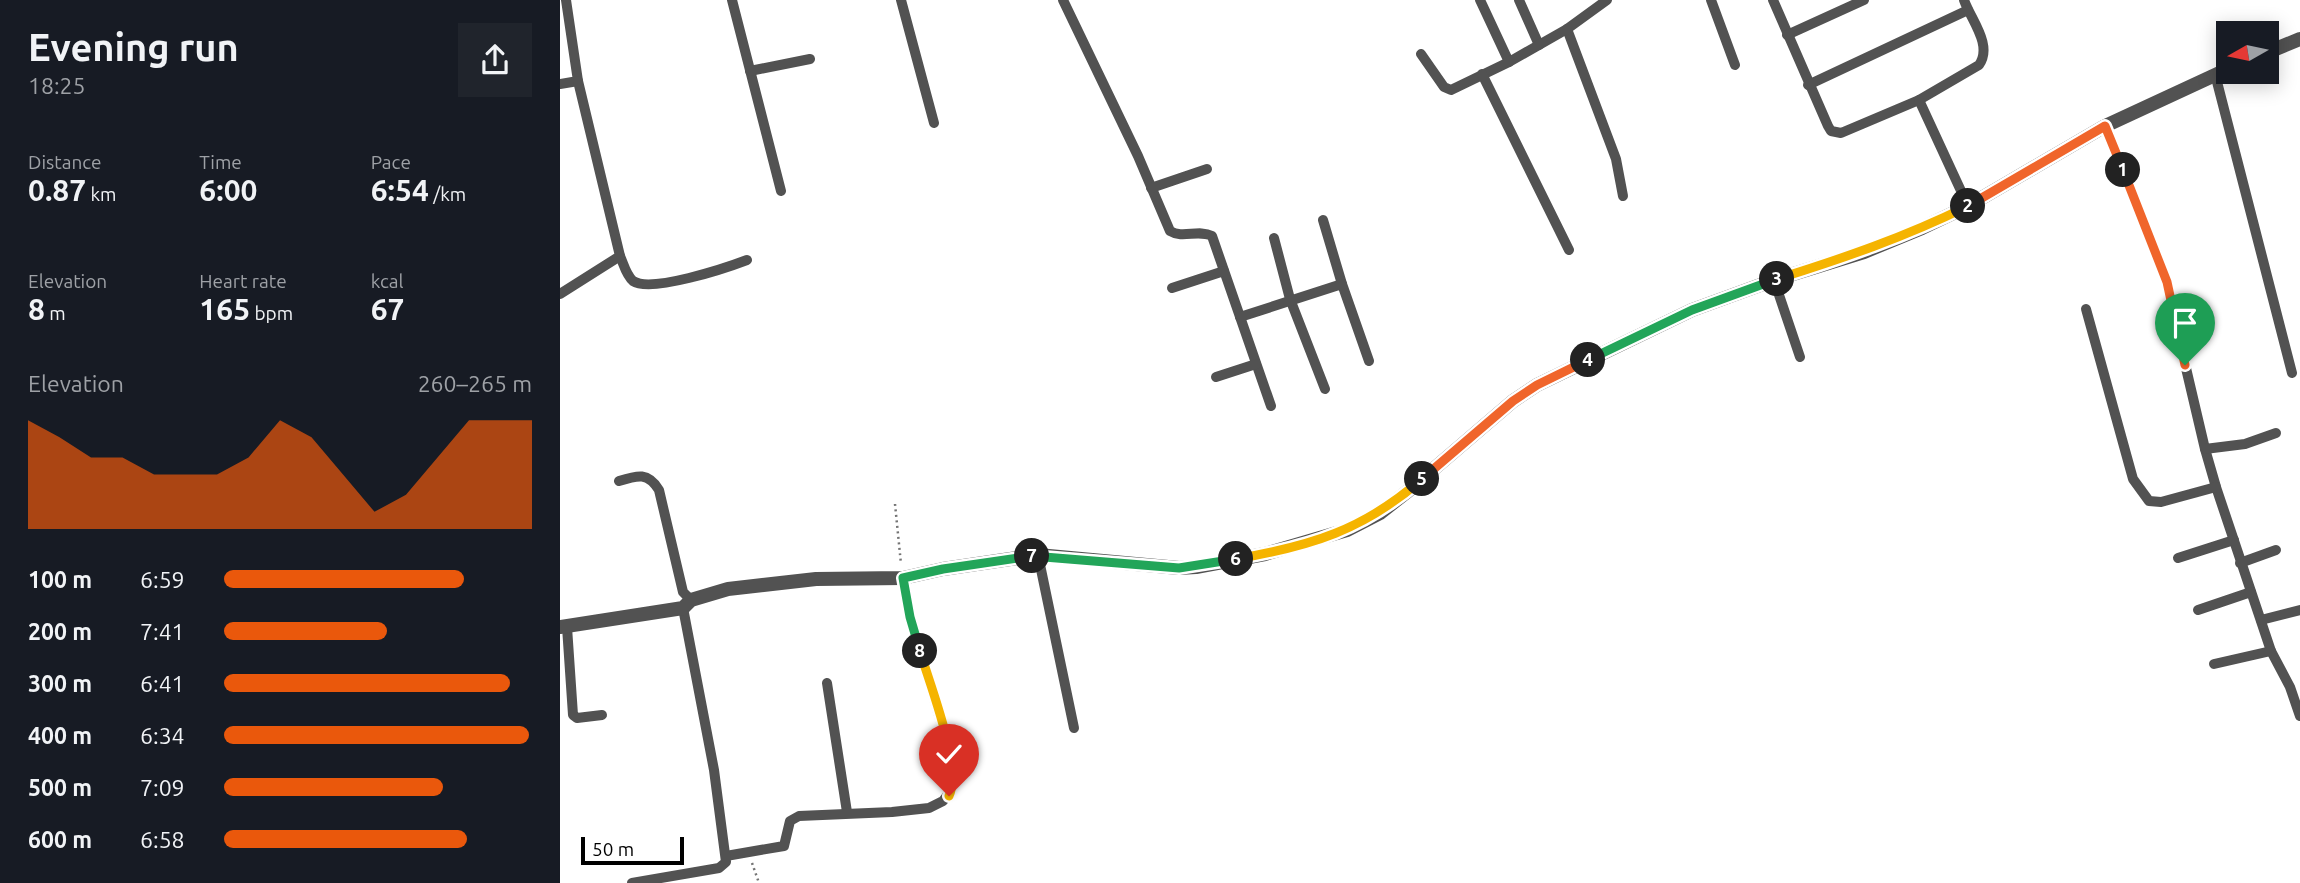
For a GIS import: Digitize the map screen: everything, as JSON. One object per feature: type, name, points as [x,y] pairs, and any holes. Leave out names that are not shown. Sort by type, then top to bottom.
[{"type":"street","points":[[566,0],[578,81],[620,256],[628,276],[635,282],[644,284],[701,276],[747,260]]},
{"type":"street","points":[[732,0],[781,191]]},
{"type":"street","points":[[901,0],[934,124]]},
{"type":"street","points":[[1063,0],[1170,230],[1178,234],[1202,233],[1212,236],[1271,406]]},
{"type":"street","points":[[1479,0],[1509,62]]},
{"type":"street","points":[[1519,0],[1539,45]]},
{"type":"street","points":[[1421,54],[1448,90],[1509,62],[1567,29],[1607,0]]},
{"type":"street","points":[[1711,0],[1735,65]]},
{"type":"street","points":[[1773,0],[1808,85],[1828,126],[1835,132],[1844,132],[1919,100],[1979,65],[1985,47],[1966,5],[1808,85]]},
{"type":"street","points":[[1787,35],[1864,0]]},
{"type":"street","points":[[1567,29],[1616,159],[1622,178],[1623,196]]},
{"type":"street","points":[[2279,48],[2300,39]]},
{"type":"street","points":[[750,71],[810,60]]},
{"type":"street","points":[[1482,74],[1569,250]]},
{"type":"street","points":[[602,715],[577,718],[573,715],[563,627],[687,604],[728,589],[816,579],[903,578],[943,569],[1038,555],[1179,568],[1196,567],[1291,548],[1347,530],[1380,513],[1399,499],[1513,401],[1537,385],[1692,310],[1774,280],[1864,252],[1923,228],[1968,206],[2105,126],[2216,74]]},
{"type":"street","points":[[560,84],[578,81]]},
{"type":"street","points":[[2224,84],[2292,373]]},
{"type":"street","points":[[1919,100],[1968,206]]},
{"type":"street","points":[[2105,126],[2167,282],[2216,487],[2271,651],[2295,686],[2300,716]]},
{"type":"street","points":[[1151,188],[1207,169]]},
{"type":"street","points":[[1323,220],[1369,361]]},
{"type":"street","points":[[1274,238],[1290,299],[1325,389]]},
{"type":"street","points":[[560,294],[620,256]]},
{"type":"street","points":[[1172,288],[1224,271]]},
{"type":"street","points":[[1774,280],[1800,356]]},
{"type":"street","points":[[1240,317],[1342,284]]},
{"type":"street","points":[[2086,309],[2133,480],[2149,501],[2161,502],[2216,487]]},
{"type":"street","points":[[1216,377],[1256,364]]},
{"type":"street","points":[[2205,449],[2245,444],[2276,433]]},
{"type":"street","points":[[619,481],[646,476],[659,490],[687,604],[726,856],[724,866],[719,868],[632,883]]},
{"type":"street","points":[[2178,558],[2234,540]]},
{"type":"street","points":[[2240,563],[2276,550]]},
{"type":"street","points":[[1038,555],[1074,728]]},
{"type":"street","points":[[726,856],[783,846],[790,821],[794,817],[929,808],[943,801],[952,789],[953,770],[948,746],[910,617],[903,578]]},
{"type":"street","points":[[2198,610],[2251,593]]},
{"type":"street","points":[[2261,620],[2300,610]]},
{"type":"street","points":[[2214,664],[2271,651]]},
{"type":"street","points":[[827,683],[848,812]]},
{"type":"path","points":[[895,504],[903,578]]},
{"type":"path","points":[[742,854],[750,860],[759,883]]},
{"type":"route","points":[[949,796],[953,770],[948,746],[910,617],[903,578],[943,569],[1038,555],[1179,568],[1196,567],[1291,548],[1347,530],[1380,513],[1513,401],[1537,385],[1692,310],[1774,280],[1864,252],[1923,228],[1968,206],[2105,126],[2162,266],[2185,365]]}]
